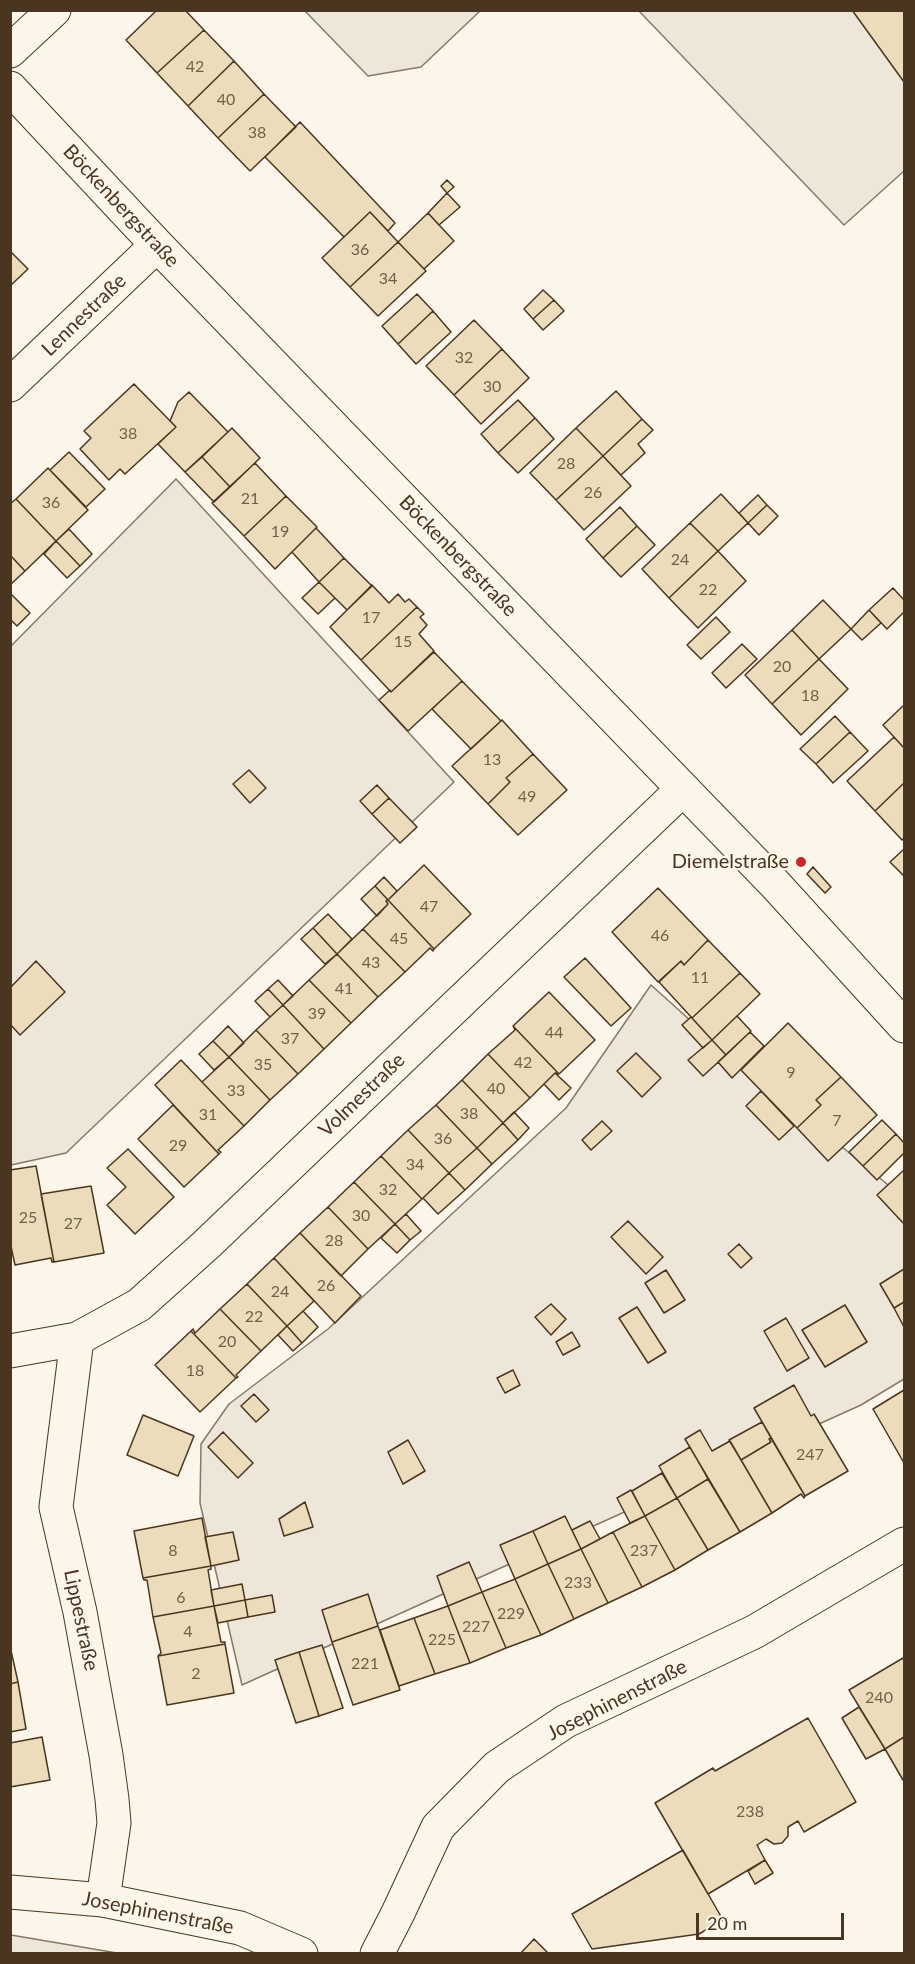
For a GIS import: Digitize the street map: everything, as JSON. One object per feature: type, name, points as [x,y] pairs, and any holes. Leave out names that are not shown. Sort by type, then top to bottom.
[{"type":"street","points":[[10,51],[54,10]]},
{"type":"street","name":"Böckenbergstraße","points":[[10,88],[157,245],[774,883],[904,1026]]},
{"type":"street","name":"Lennestraße","points":[[10,385],[157,245]]},
{"type":"street","name":"Volmestraße","points":[[10,1351],[76,1339],[139,1305],[206,1245],[683,789]]},
{"type":"street","name":"Lippestraße","points":[[76,1339],[56,1507],[82,1623],[112,1799],[114,1823],[103,1900]]},
{"type":"street","name":"Josephinenstraße","points":[[377,1953],[438,1827],[497,1767],[566,1721],[754,1632],[904,1544]]},
{"type":"street","name":"Josephinenstraße","points":[[10,1892],[103,1900],[240,1928],[301,1953]]},
{"type":"shaded area","points":[[305,11],[480,11],[421,67],[368,76]]},
{"type":"shaded area","points":[[639,11],[904,11],[904,171],[844,225]]},
{"type":"shaded area","points":[[176,479],[454,782],[66,1153],[11,1165],[11,646]]},
{"type":"shaded area","points":[[651,985],[711,1039],[904,1198],[904,1379],[861,1405],[242,1685],[200,1503],[201,1444],[229,1404],[328,1329],[566,1108]]},
{"type":"shaded area","points":[[11,1935],[117,1953],[11,1953]]},
{"type":"building","points":[[157,10],[185,10],[204,30],[157,73],[126,40]]},
{"type":"building","points":[[852,10],[904,10],[904,82]]},
{"type":"building","points":[[204,30],[234,61],[188,106],[157,73]]},
{"type":"building","points":[[234,61],[264,94],[218,138],[188,106]]},
{"type":"building","points":[[264,94],[296,127],[250,171],[218,138]]},
{"type":"building","points":[[300,122],[395,223],[388,231],[370,212],[344,237],[265,157]]},
{"type":"building","points":[[447,180],[454,187],[447,193],[441,186]]},
{"type":"building","points":[[447,193],[460,207],[439,225],[428,213]]},
{"type":"building","points":[[370,212],[398,242],[350,287],[322,258]]},
{"type":"building","points":[[428,213],[454,241],[424,269],[398,242]]},
{"type":"building","points":[[398,242],[426,271],[378,316],[350,287]]},
{"type":"building","points":[[10,251],[28,269],[10,286]]},
{"type":"building","points":[[543,290],[554,300],[533,319],[524,309]]},
{"type":"building","points":[[417,294],[433,311],[398,344],[382,326]]},
{"type":"building","points":[[554,300],[564,311],[543,330],[533,319]]},
{"type":"building","points":[[433,311],[451,332],[416,364],[398,344]]},
{"type":"building","points":[[474,320],[502,349],[454,395],[426,366]]},
{"type":"building","points":[[502,349],[529,378],[481,424],[454,395]]},
{"type":"building","points":[[134,384],[176,427],[125,474],[120,469],[109,480],[80,449],[91,438],[84,431]]},
{"type":"building","points":[[616,391],[642,419],[603,456],[576,428]]},
{"type":"building","points":[[189,392],[228,432],[185,472],[158,444],[176,427],[170,421],[178,402]]},
{"type":"building","points":[[518,400],[535,418],[498,453],[481,434]]},
{"type":"building","points":[[535,418],[554,439],[518,473],[498,453]]},
{"type":"building","points":[[642,419],[653,430],[638,444],[645,453],[621,475],[603,456]]},
{"type":"building","points":[[232,428],[260,458],[230,487],[202,457]]},
{"type":"building","points":[[576,428],[603,456],[556,500],[530,473]]},
{"type":"building","points":[[69,452],[105,489],[86,507],[50,470]]},
{"type":"building","points":[[603,456],[631,486],[584,530],[556,500]]},
{"type":"building","points":[[202,457],[230,487],[214,502],[185,472]]},
{"type":"building","points":[[255,463],[286,496],[244,536],[212,503]]},
{"type":"building","points":[[48,468],[88,510],[56,541],[16,499]]},
{"type":"building","points":[[721,494],[748,523],[718,551],[690,523]]},
{"type":"building","points":[[758,495],[767,505],[748,523],[739,513]]},
{"type":"building","points":[[286,496],[317,527],[275,569],[244,536]]},
{"type":"building","points":[[16,499],[56,541],[25,571],[10,555],[10,504]]},
{"type":"building","points":[[767,505],[778,516],[759,535],[748,523]]},
{"type":"building","points":[[620,507],[637,526],[603,558],[586,539]]},
{"type":"building","points":[[690,523],[718,551],[669,598],[642,569]]},
{"type":"building","points":[[637,526],[655,545],[621,577],[603,558]]},
{"type":"building","points":[[316,528],[344,558],[319,582],[292,552]]},
{"type":"building","points":[[69,529],[92,554],[80,566],[56,541]]},
{"type":"building","points":[[56,541],[80,566],[67,578],[44,554]]},
{"type":"building","points":[[718,551],[746,581],[698,628],[669,598]]},
{"type":"building","points":[[10,555],[25,571],[10,585]]},
{"type":"building","points":[[344,558],[372,586],[347,610],[319,582]]},
{"type":"building","points":[[319,582],[335,598],[318,614],[302,598]]},
{"type":"building","points":[[372,585],[389,603],[398,594],[405,602],[409,599],[417,607],[361,660],[330,627]]},
{"type":"building","points":[[893,588],[904,600],[904,612],[887,629],[869,610]]},
{"type":"building","points":[[10,593],[30,613],[17,626],[10,619]]},
{"type":"building","points":[[823,600],[851,629],[819,659],[792,630]]},
{"type":"building","points":[[417,607],[424,614],[420,617],[427,625],[419,634],[434,651],[391,692],[361,660]]},
{"type":"building","points":[[869,610],[881,623],[862,640],[851,629]]},
{"type":"building","points":[[716,617],[730,632],[701,659],[687,645]]},
{"type":"building","points":[[792,630],[819,659],[772,704],[745,675]]},
{"type":"building","points":[[742,644],[757,659],[726,688],[712,673]]},
{"type":"building","points":[[434,652],[462,681],[408,731],[379,700],[390,690],[391,692]]},
{"type":"building","points":[[819,659],[848,689],[801,735],[772,704]]},
{"type":"building","points":[[462,681],[501,721],[471,749],[432,709]]},
{"type":"building","points":[[904,705],[904,748],[883,725]]},
{"type":"building","points":[[835,716],[850,732],[816,764],[800,749]]},
{"type":"building","points":[[502,720],[533,754],[506,778],[510,782],[488,804],[452,766]]},
{"type":"building","points":[[850,732],[868,751],[833,783],[816,764]]},
{"type":"building","points":[[894,737],[904,748],[904,783],[875,811],[847,781]]},
{"type":"building","points":[[533,754],[567,790],[518,835],[488,804],[510,782],[506,778]]},
{"type":"building","points":[[249,770],[266,788],[250,803],[233,784]]},
{"type":"building","points":[[904,783],[904,838],[902,840],[875,811]]},
{"type":"building","points":[[377,785],[389,798],[372,814],[360,801]]},
{"type":"building","points":[[389,798],[417,827],[400,843],[372,814]]},
{"type":"building","points":[[904,849],[904,876],[890,862]]},
{"type":"building","points":[[424,865],[471,914],[434,949],[388,900]]},
{"type":"building","points":[[813,867],[831,887],[825,893],[807,874]]},
{"type":"building","points":[[384,877],[397,891],[388,900],[375,886]]},
{"type":"building","points":[[375,886],[388,900],[386,901],[388,904],[377,916],[361,899]]},
{"type":"building","points":[[658,888],[708,940],[684,965],[681,961],[658,982],[612,932]]},
{"type":"building","points":[[388,900],[434,949],[433,951],[430,948],[405,972],[363,929],[388,904],[386,901]]},
{"type":"building","points":[[328,914],[352,939],[337,954],[313,928]]},
{"type":"building","points":[[313,928],[337,954],[325,964],[301,939]]},
{"type":"building","points":[[363,929],[405,972],[378,997],[337,954]]},
{"type":"building","points":[[708,940],[740,973],[692,1018],[659,982],[681,961],[684,965]]},
{"type":"building","points":[[337,954],[378,997],[351,1023],[309,980]]},
{"type":"building","points":[[585,958],[631,1008],[611,1026],[564,977]]},
{"type":"building","points":[[36,961],[65,992],[20,1035],[10,1024],[10,988]]},
{"type":"building","points":[[740,973],[760,994],[712,1040],[692,1018]]},
{"type":"building","points":[[278,980],[293,996],[283,1005],[268,989]]},
{"type":"building","points":[[309,980],[351,1023],[324,1049],[283,1005]]},
{"type":"building","points":[[268,989],[283,1005],[270,1017],[255,1001]]},
{"type":"building","points":[[549,992],[595,1040],[559,1074],[513,1026]]},
{"type":"building","points":[[283,1005],[324,1049],[298,1074],[256,1030]]},
{"type":"building","points":[[737,1016],[751,1031],[726,1055],[712,1040]]},
{"type":"building","points":[[691,1017],[712,1040],[703,1048],[682,1025]]},
{"type":"building","points":[[788,1023],[841,1077],[816,1100],[821,1105],[797,1128],[741,1070]]},
{"type":"building","points":[[228,1026],[244,1043],[229,1057],[213,1041]]},
{"type":"building","points":[[513,1026],[559,1074],[555,1073],[530,1098],[488,1054],[515,1030]]},
{"type":"building","points":[[256,1030],[298,1074],[270,1100],[229,1057]]},
{"type":"building","points":[[750,1032],[764,1046],[732,1078],[718,1062]]},
{"type":"building","points":[[712,1040],[726,1055],[703,1076],[688,1060]]},
{"type":"building","points":[[213,1041],[229,1057],[214,1070],[199,1054]]},
{"type":"building","points":[[636,1053],[661,1078],[642,1097],[617,1071]]},
{"type":"building","points":[[488,1054],[530,1098],[503,1123],[462,1080]]},
{"type":"building","points":[[229,1057],[270,1100],[244,1126],[202,1082]]},
{"type":"building","points":[[181,1060],[244,1126],[218,1150],[221,1152],[219,1154],[155,1085]]},
{"type":"building","points":[[555,1073],[571,1088],[559,1100],[544,1084]]},
{"type":"building","points":[[841,1077],[877,1115],[828,1161],[797,1128],[821,1105],[816,1100]]},
{"type":"building","points":[[462,1080],[503,1123],[477,1148],[436,1105]]},
{"type":"building","points":[[761,1091],[794,1126],[779,1140],[746,1106]]},
{"type":"building","points":[[173,1105],[219,1154],[184,1187],[138,1139]]},
{"type":"building","points":[[436,1105],[477,1148],[449,1173],[408,1130]]},
{"type":"building","points":[[514,1112],[529,1128],[518,1140],[503,1123]]},
{"type":"building","points":[[882,1120],[896,1134],[863,1166],[849,1152]]},
{"type":"building","points":[[602,1121],[612,1131],[591,1150],[582,1140]]},
{"type":"building","points":[[503,1123],[518,1140],[492,1164],[477,1148]]},
{"type":"building","points":[[408,1130],[449,1173],[422,1199],[381,1156]]},
{"type":"building","points":[[896,1134],[904,1143],[904,1153],[877,1180],[863,1166]]},
{"type":"building","points":[[477,1148],[492,1164],[465,1190],[449,1173]]},
{"type":"building","points":[[128,1149],[174,1197],[135,1234],[107,1205],[126,1187],[107,1168]]},
{"type":"building","points":[[381,1156],[422,1199],[395,1224],[354,1182]]},
{"type":"building","points":[[36,1166],[54,1262],[51,1258],[15,1265],[10,1242],[10,1170]]},
{"type":"building","points":[[904,1170],[904,1224],[877,1195]]},
{"type":"building","points":[[449,1173],[465,1190],[438,1214],[423,1198]]},
{"type":"building","points":[[354,1182],[395,1224],[368,1249],[328,1207]]},
{"type":"building","points":[[91,1186],[104,1253],[54,1262],[41,1194]]},
{"type":"building","points":[[328,1207],[368,1249],[341,1276],[300,1233]]},
{"type":"building","points":[[406,1214],[421,1231],[410,1240],[395,1224]]},
{"type":"building","points":[[628,1221],[663,1257],[646,1274],[611,1237]]},
{"type":"building","points":[[395,1224],[410,1240],[397,1253],[381,1238]]},
{"type":"building","points":[[300,1233],[361,1296],[335,1323],[274,1258]]},
{"type":"building","points":[[739,1244],[752,1258],[741,1268],[728,1254]]},
{"type":"building","points":[[274,1258],[314,1301],[287,1326],[247,1284]]},
{"type":"building","points":[[904,1269],[904,1302],[894,1308],[880,1284]]},
{"type":"building","points":[[666,1270],[685,1300],[664,1313],[645,1283]]},
{"type":"building","points":[[247,1284],[287,1326],[261,1351],[220,1309]]},
{"type":"building","points":[[904,1302],[904,1327],[894,1308]]},
{"type":"building","points":[[551,1304],[566,1319],[551,1335],[535,1317]]},
{"type":"building","points":[[845,1305],[867,1342],[825,1367],[802,1330]]},
{"type":"building","points":[[637,1307],[666,1352],[648,1363],[619,1318]]},
{"type":"building","points":[[220,1309],[261,1351],[236,1375],[238,1377],[236,1378],[191,1331],[193,1329],[195,1333]]},
{"type":"building","points":[[303,1311],[318,1327],[302,1343],[287,1326]]},
{"type":"building","points":[[786,1318],[809,1358],[787,1371],[764,1331]]},
{"type":"building","points":[[287,1326],[302,1343],[293,1351],[278,1335]]},
{"type":"building","points":[[191,1331],[236,1378],[200,1412],[155,1365]]},
{"type":"building","points":[[572,1332],[580,1346],[563,1355],[556,1342]]},
{"type":"building","points":[[513,1370],[520,1385],[505,1393],[497,1378]]},
{"type":"building","points":[[794,1385],[811,1416],[814,1414],[848,1471],[805,1496],[754,1408]]},
{"type":"building","points":[[904,1390],[904,1463],[873,1409]]},
{"type":"building","points":[[254,1394],[269,1410],[256,1422],[241,1406]]},
{"type":"building","points":[[143,1415],[194,1436],[178,1476],[127,1455]]},
{"type":"building","points":[[762,1422],[771,1442],[741,1460],[729,1440]]},
{"type":"building","points":[[700,1430],[712,1451],[730,1441],[772,1513],[740,1532],[685,1439]]},
{"type":"building","points":[[223,1432],[253,1463],[238,1478],[208,1447]]},
{"type":"building","points":[[771,1438],[805,1496],[804,1498],[801,1494],[772,1513],[741,1460],[771,1442],[769,1439]]},
{"type":"building","points":[[408,1440],[425,1471],[403,1484],[388,1452]]},
{"type":"building","points":[[690,1447],[708,1479],[677,1498],[659,1466]]},
{"type":"building","points":[[662,1473],[677,1498],[645,1516],[632,1491]]},
{"type":"building","points":[[708,1479],[740,1532],[708,1550],[677,1498]]},
{"type":"building","points":[[631,1490],[645,1516],[630,1523],[617,1498]]},
{"type":"building","points":[[677,1498],[708,1550],[675,1570],[645,1516]]},
{"type":"building","points":[[305,1502],[313,1527],[284,1536],[279,1519]]},
{"type":"building","points":[[565,1516],[581,1549],[548,1564],[533,1531]]},
{"type":"building","points":[[645,1516],[675,1570],[642,1587],[613,1532]]},
{"type":"building","points":[[202,1518],[211,1566],[143,1578],[134,1531]]},
{"type":"building","points":[[590,1521],[600,1539],[581,1549],[572,1530]]},
{"type":"building","points":[[533,1531],[548,1564],[515,1579],[500,1545]]},
{"type":"building","points":[[233,1532],[239,1560],[211,1566],[205,1537]]},
{"type":"building","points":[[613,1532],[642,1587],[608,1603],[581,1549]]},
{"type":"building","points":[[581,1549],[608,1603],[574,1619],[548,1564]]},
{"type":"building","points":[[469,1562],[482,1592],[448,1606],[437,1576]]},
{"type":"building","points":[[548,1564],[574,1619],[541,1635],[515,1579]]},
{"type":"building","points":[[211,1566],[208,1570],[214,1606],[153,1617],[147,1580],[143,1578]]},
{"type":"building","points":[[515,1579],[541,1635],[506,1648],[482,1592]]},
{"type":"building","points":[[242,1584],[245,1600],[214,1606],[211,1590]]},
{"type":"building","points":[[482,1592],[506,1648],[470,1663],[448,1606]]},
{"type":"building","points":[[368,1594],[378,1626],[332,1642],[322,1610]]},
{"type":"building","points":[[272,1595],[275,1612],[248,1617],[245,1600]]},
{"type":"building","points":[[245,1600],[248,1617],[218,1623],[214,1606]]},
{"type":"building","points":[[214,1606],[221,1642],[225,1644],[158,1656],[161,1653],[153,1617]]},
{"type":"building","points":[[448,1606],[470,1663],[435,1674],[414,1618]]},
{"type":"building","points":[[414,1618],[435,1674],[399,1686],[380,1630]]},
{"type":"building","points":[[378,1626],[400,1690],[353,1705],[332,1642]]},
{"type":"building","points":[[225,1644],[234,1693],[167,1705],[158,1656]]},
{"type":"building","points":[[322,1645],[343,1708],[319,1716],[299,1652]]},
{"type":"building","points":[[10,1646],[18,1682],[10,1684]]},
{"type":"building","points":[[299,1652],[319,1716],[296,1723],[275,1660]]},
{"type":"building","points":[[903,1658],[904,1737],[885,1749],[849,1690]]},
{"type":"building","points":[[18,1682],[26,1729],[10,1732],[10,1684]]},
{"type":"building","points":[[859,1707],[885,1749],[866,1759],[842,1718]]},
{"type":"building","points":[[808,1718],[856,1802],[804,1832],[798,1821],[788,1827],[788,1836],[782,1843],[774,1844],[766,1839],[757,1845],[765,1860],[708,1894],[655,1803],[713,1768],[715,1771]]},
{"type":"building","points":[[42,1737],[50,1780],[10,1787],[10,1743]]},
{"type":"building","points":[[904,1737],[904,1779],[903,1780],[885,1749]]},
{"type":"building","points":[[683,1850],[723,1920],[699,1934],[592,1949],[572,1914]]},
{"type":"building","points":[[765,1860],[773,1873],[755,1884],[748,1871]]},
{"type":"building","points":[[534,1939],[549,1954],[520,1954]]},
{"type":"place","name":"Diemelstraße","points":[[801,862]]}]
